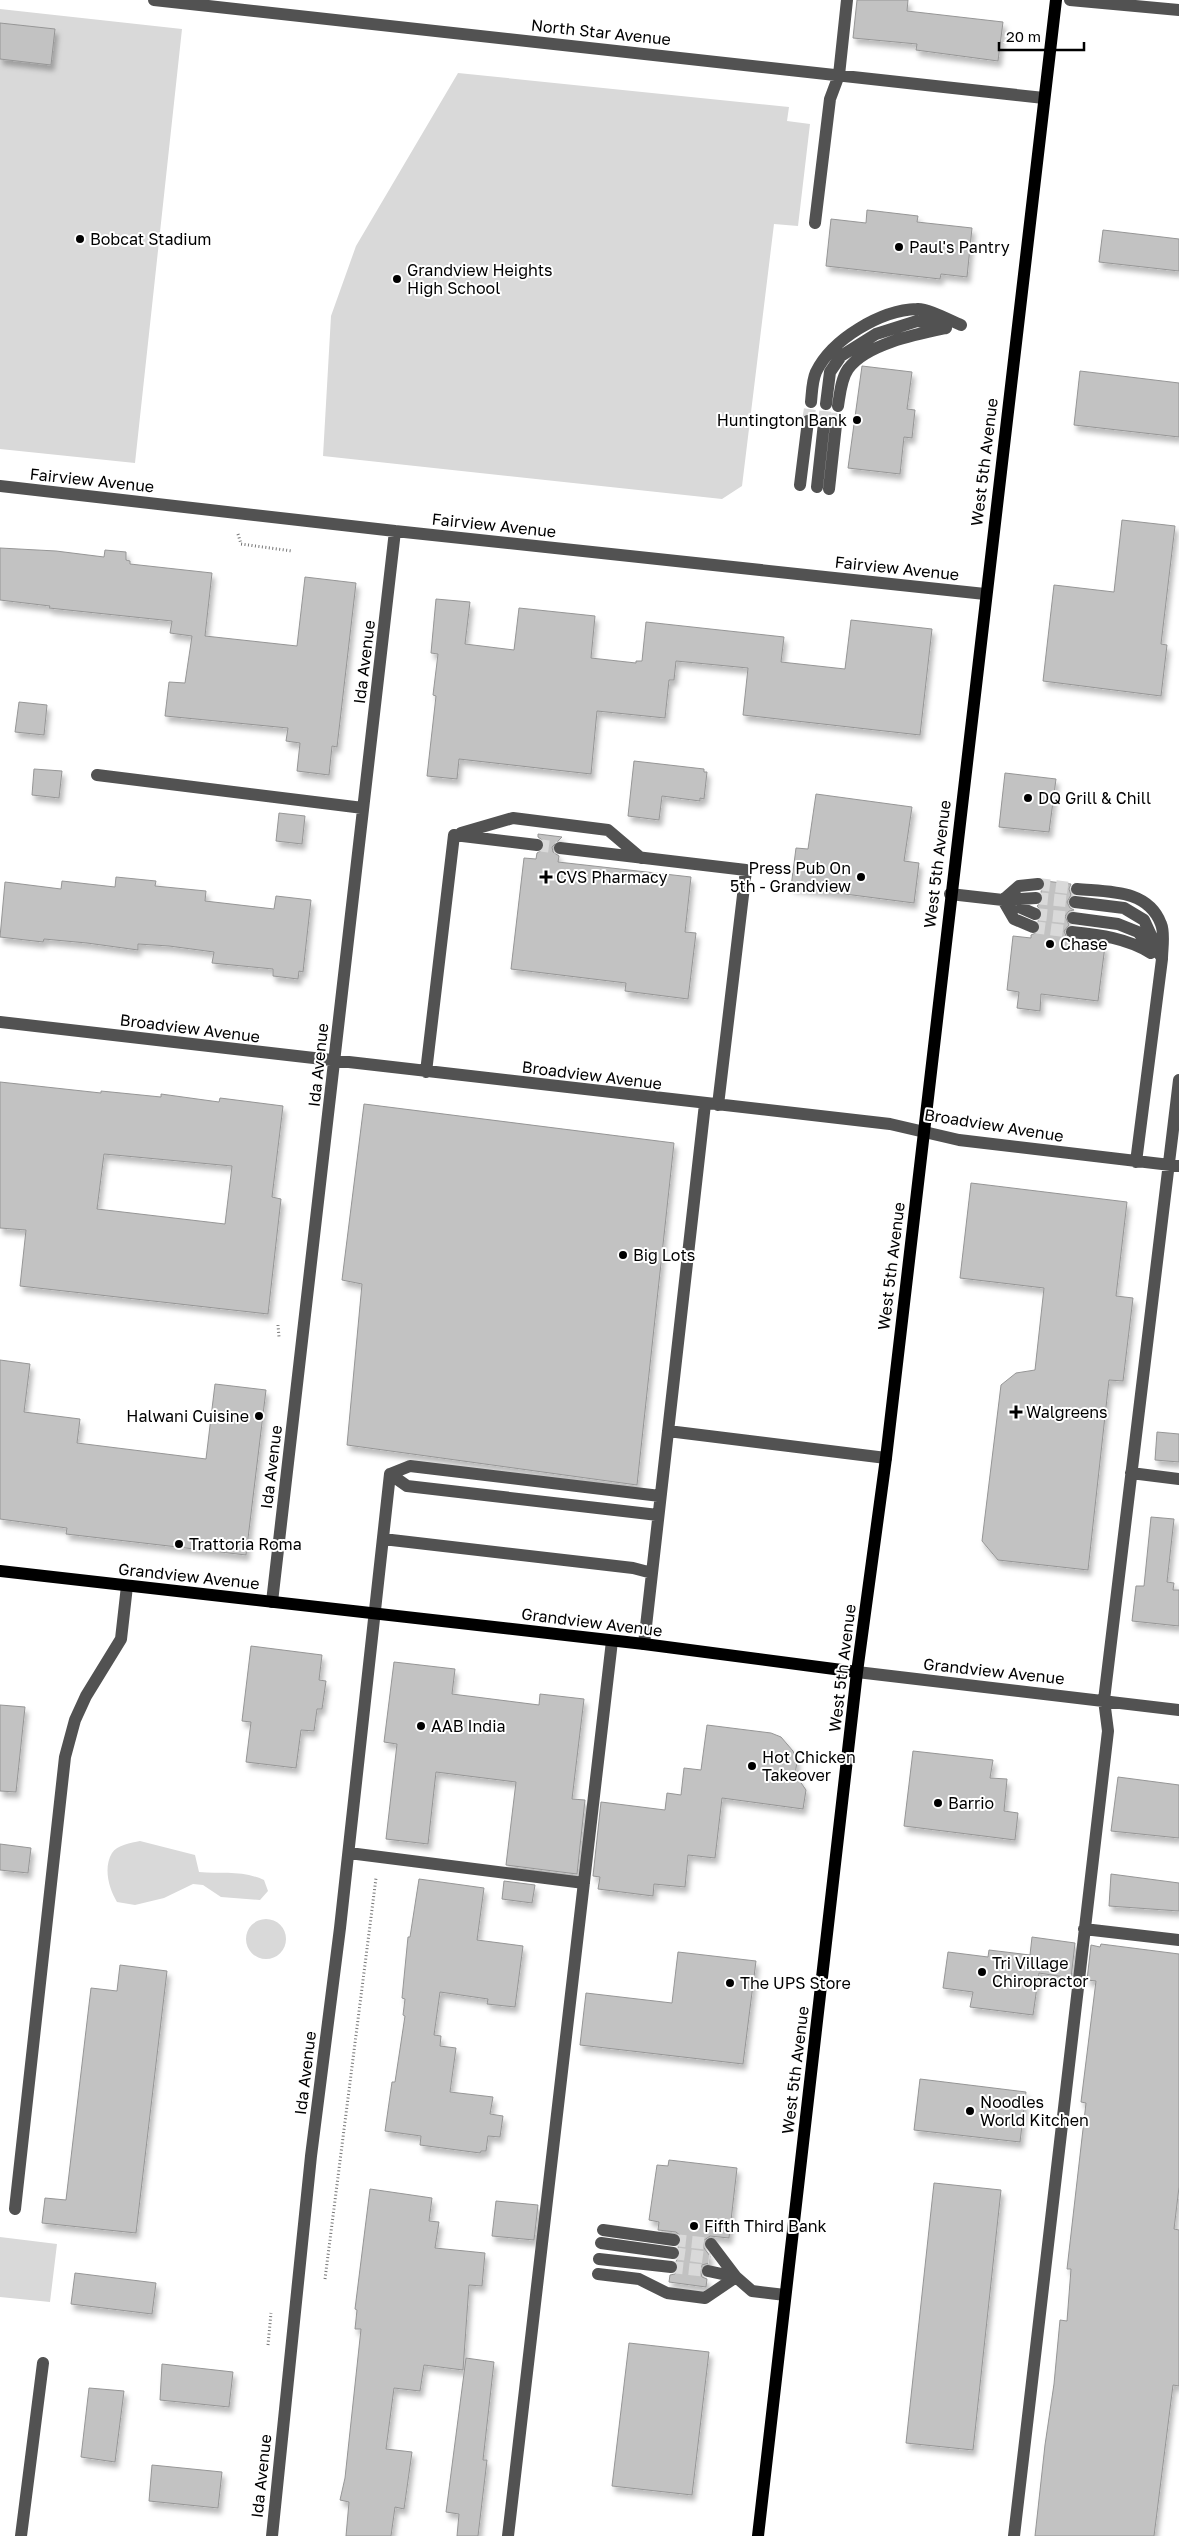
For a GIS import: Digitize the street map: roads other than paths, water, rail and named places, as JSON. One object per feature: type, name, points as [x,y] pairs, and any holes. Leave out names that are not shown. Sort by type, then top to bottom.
[{"type":"main road","name":"West 5th Avenue","points":[[758,2536],[857,1672],[886,1458],[950,894],[1056,0]]},
{"type":"main road","name":"Grandview Avenue","points":[[0,1571],[612,1640],[857,1672]]},
{"type":"street","name":"North Star Avenue","points":[[154,0],[202,3],[1044,98]]},
{"type":"street","points":[[815,223],[830,99],[839,75],[847,0]]},
{"type":"street","points":[[1070,0],[1179,10]]},
{"type":"street","points":[[811,402],[815,374],[826,354],[840,341],[862,327],[886,316],[919,308],[961,325],[917,321],[876,334],[841,356],[830,372],[832,405]]},
{"type":"street","points":[[800,485],[808,421]]},
{"type":"street","points":[[823,488],[830,424]]},
{"type":"street","name":"Fairview Avenue","points":[[0,486],[396,531],[985,594]]},
{"type":"street","name":"Ida Avenue","points":[[272,1602],[396,531]]},
{"type":"street","points":[[97,775],[363,808]]},
{"type":"street","points":[[454,836],[513,818],[608,830],[641,858]]},
{"type":"street","points":[[454,836],[537,845]]},
{"type":"street","points":[[426,1072],[454,836]]},
{"type":"street","points":[[560,848],[746,870],[711,1104],[668,1431],[644,1644]]},
{"type":"street","points":[[1003,900],[1019,886],[1038,884]]},
{"type":"street","points":[[1077,888],[1128,894],[1149,904],[1162,926],[1162,959],[1136,1162]]},
{"type":"street","points":[[950,894],[1003,900],[1036,898]]},
{"type":"street","points":[[1003,900],[1035,914]]},
{"type":"street","points":[[1003,900],[1014,919],[1033,928]]},
{"type":"street","points":[[1075,902],[1124,908],[1144,920],[1162,959]]},
{"type":"street","points":[[1073,918],[1118,924],[1138,932],[1162,959]]},
{"type":"street","points":[[1072,932],[1114,937],[1136,944],[1162,959]]},
{"type":"street","name":"Broadview Avenue","points":[[0,1022],[890,1124],[959,1140],[1173,1166]]},
{"type":"street","points":[[1014,2536],[1108,1732],[1104,1700],[1131,1473],[1173,1166],[1179,1080]]},
{"type":"street","points":[[668,1431],[886,1458]]},
{"type":"street","points":[[390,1474],[410,1466],[660,1496]]},
{"type":"street","points":[[1131,1473],[1179,1479]]},
{"type":"street","points":[[390,1474],[407,1486],[658,1514]]},
{"type":"street","name":"Ida Avenue","points":[[272,2536],[311,2156],[348,1853],[390,1474]]},
{"type":"street","points":[[383,1539],[633,1568],[652,1573]]},
{"type":"street","points":[[15,2210],[65,1758],[75,1720],[86,1696],[121,1639],[127,1586]]},
{"type":"street","points":[[508,2536],[612,1640]]},
{"type":"street","name":"Grandview Avenue","points":[[857,1672],[1179,1710]]},
{"type":"street","points":[[348,1853],[584,1883]]},
{"type":"street","points":[[1084,1929],[1179,1940]]},
{"type":"street","points":[[601,2243],[674,2246],[603,2230]]},
{"type":"street","points":[[736,2277],[710,2258],[752,2291],[785,2295]]},
{"type":"street","points":[[600,2259],[671,2267]]},
{"type":"street","points":[[598,2274],[639,2279],[667,2293],[705,2298],[736,2277]]},
{"type":"street","points":[[21,2536],[43,2363]]},
{"type":"tunnel","points":[[808,421],[811,402]]},
{"type":"tunnel","points":[[824,423],[826,404]]},
{"type":"tunnel","points":[[836,425],[838,406]]},
{"type":"tunnel","points":[[537,845],[560,848]]},
{"type":"tunnel","points":[[1038,884],[1077,889]]},
{"type":"tunnel","points":[[1036,898],[1075,902]]},
{"type":"tunnel","points":[[1035,914],[1073,918]]},
{"type":"tunnel","points":[[1033,927],[1072,932]]},
{"type":"tunnel","points":[[674,2240],[711,2244]]},
{"type":"tunnel","points":[[673,2253],[710,2258]]},
{"type":"tunnel","points":[[671,2267],[708,2271]]},
{"type":"place","name":"Bobcat Stadium","points":[[80,239]]},
{"type":"place","name":"Paul's Pantry","points":[[899,247]]},
{"type":"place","name":"Grandview Heights High School","points":[[397,279]]},
{"type":"place","name":"Huntington Bank","points":[[857,420]]},
{"type":"place","name":"DQ Grill & Chill","points":[[1028,798]]},
{"type":"place","name":"CVS Pharmacy","points":[[546,877]]},
{"type":"place","name":"Press Pub On 5th - Grandview","points":[[861,877]]},
{"type":"place","name":"Chase","points":[[1050,944]]},
{"type":"place","name":"Big Lots","points":[[623,1255]]},
{"type":"place","name":"Walgreens","points":[[1016,1412]]},
{"type":"place","name":"Halwani Cuisine","points":[[259,1416]]},
{"type":"place","name":"Trattoria Roma","points":[[179,1544]]},
{"type":"place","name":"AAB India","points":[[421,1726]]},
{"type":"place","name":"Hot Chicken Takeover","points":[[752,1766]]},
{"type":"place","name":"Barrio","points":[[938,1803]]},
{"type":"place","name":"Tri Village Chiropractor","points":[[982,1972]]},
{"type":"place","name":"The UPS Store","points":[[730,1983]]},
{"type":"place","name":"Noodles World Kitchen","points":[[970,2111]]},
{"type":"place","name":"Fifth Third Bank","points":[[694,2226]]}]
